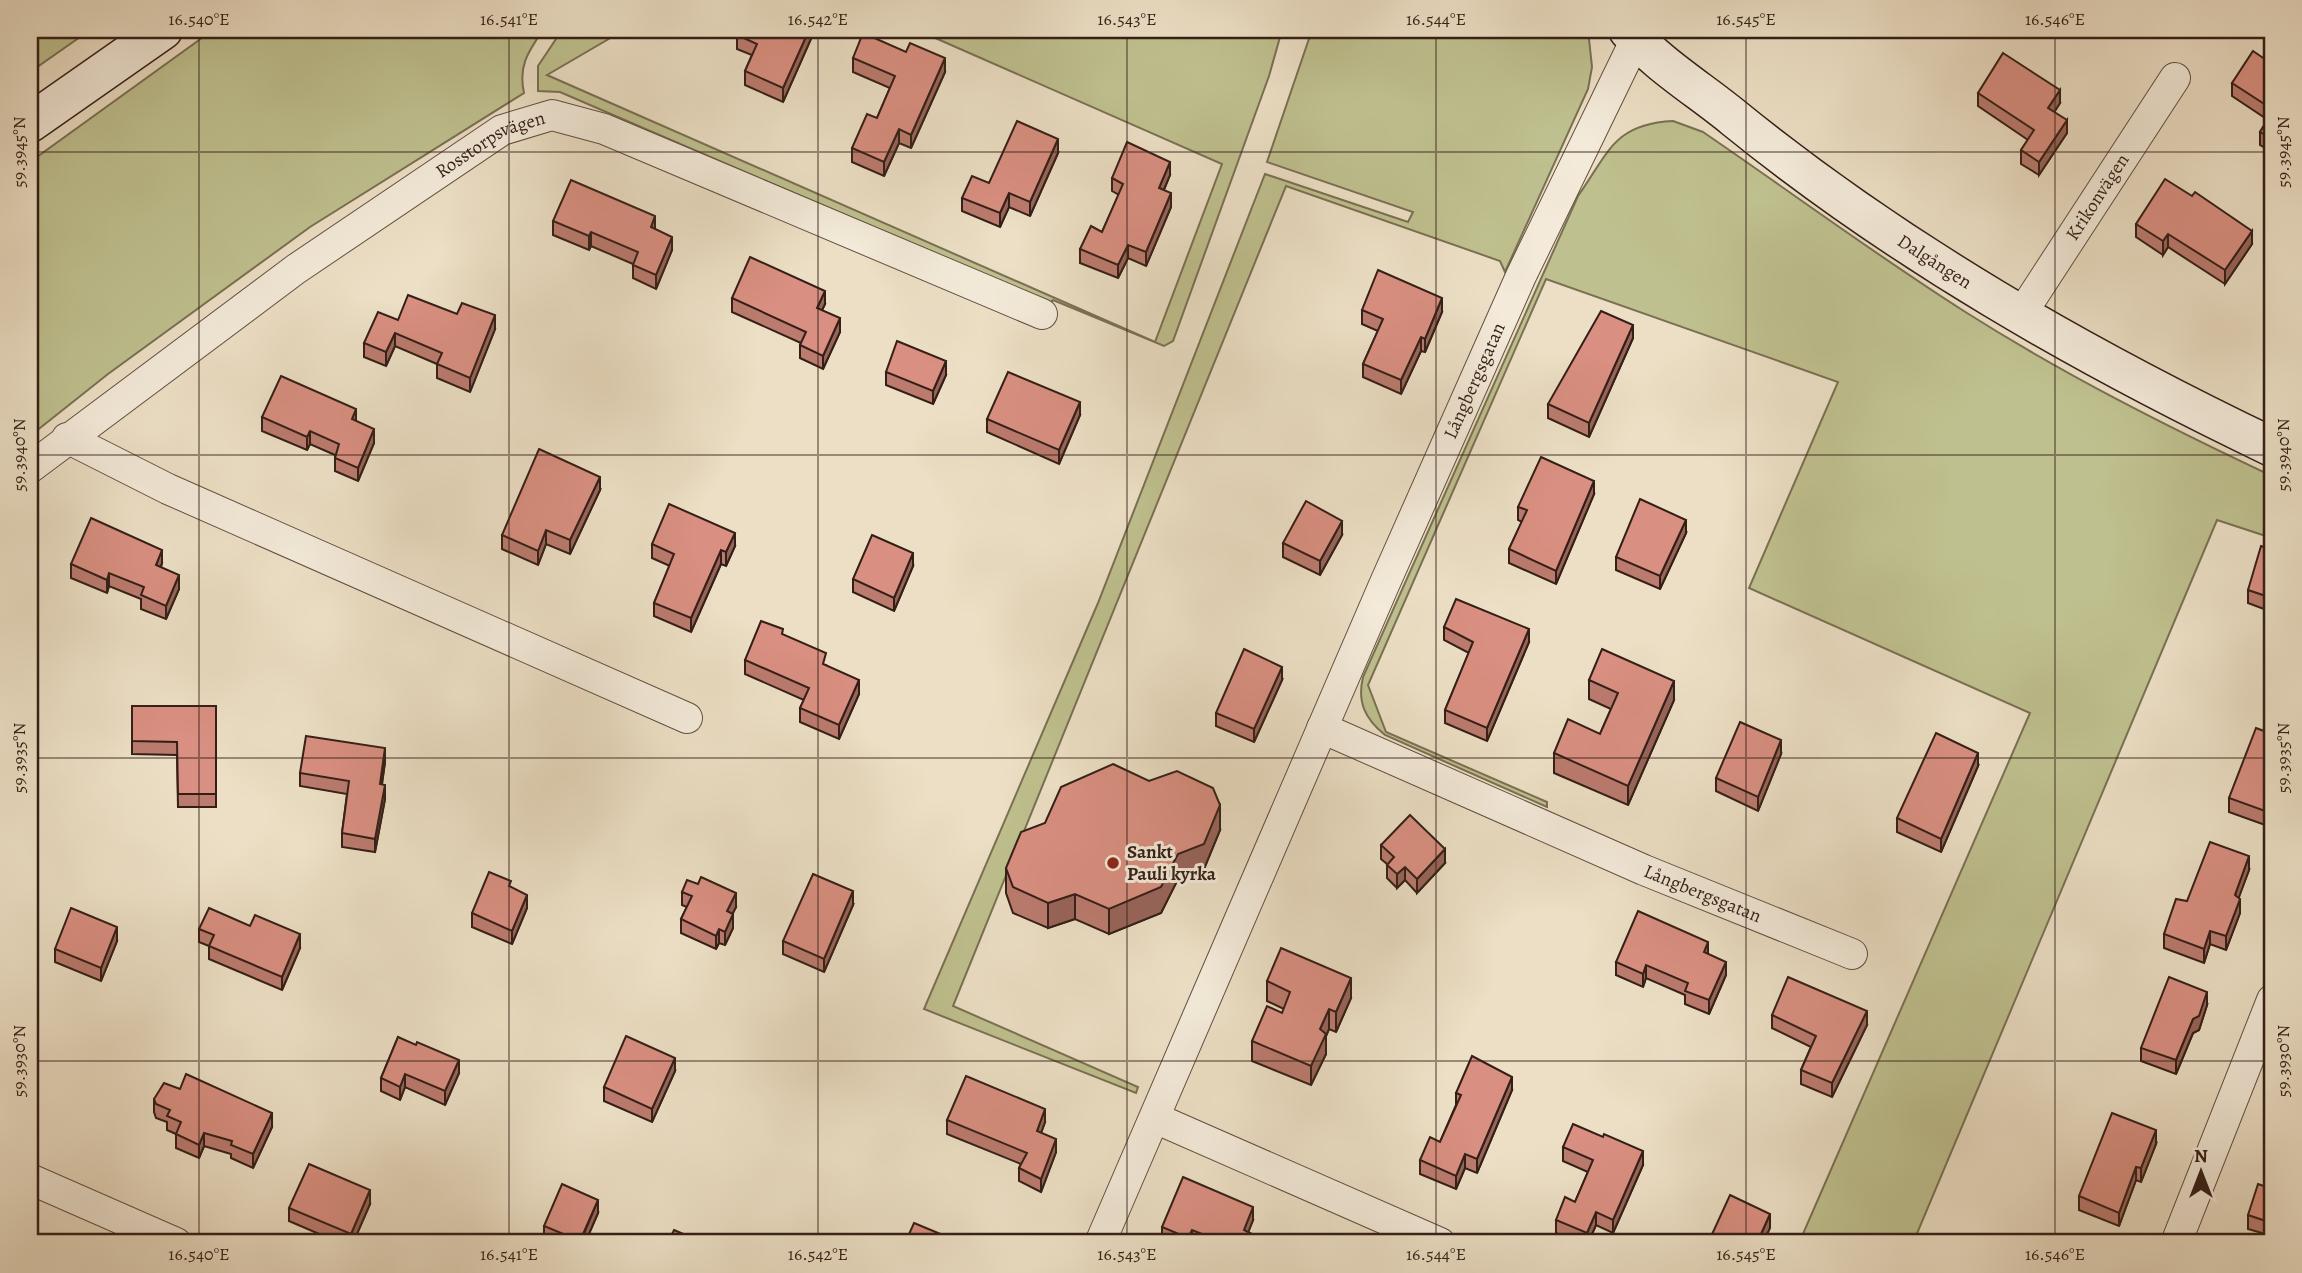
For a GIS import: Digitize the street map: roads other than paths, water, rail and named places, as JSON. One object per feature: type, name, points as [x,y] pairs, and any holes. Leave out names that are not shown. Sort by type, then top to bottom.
[{"type":"street","points":[[30,123],[163,30]]},
{"type":"street","name":"Dalgången","points":[[1632,34],[1796,169],[2020,316],[2175,400],[2272,447]]},
{"type":"street","name":"Långbergsgatan","points":[[1100,1243],[1322,728],[1516,288],[1632,34]]},
{"type":"street","name":"Krikonvägen","points":[[2020,316],[2175,78]]},
{"type":"street","name":"Rosstorpsvägen","points":[[30,468],[296,269],[502,130],[552,115],[604,129],[1042,314]]},
{"type":"street","points":[[67,438],[168,489],[687,718]]},
{"type":"street","name":"Långbergsgatan","points":[[1322,728],[1644,870],[1852,954]]},
{"type":"street","points":[[2176,1243],[2272,1000]]},
{"type":"street","points":[[1155,1118],[1440,1243]]},
{"type":"street","points":[[30,1179],[176,1243]]},
{"type":"place","name":"Sankt Pauli kyrka","points":[[1113,863]]}]
